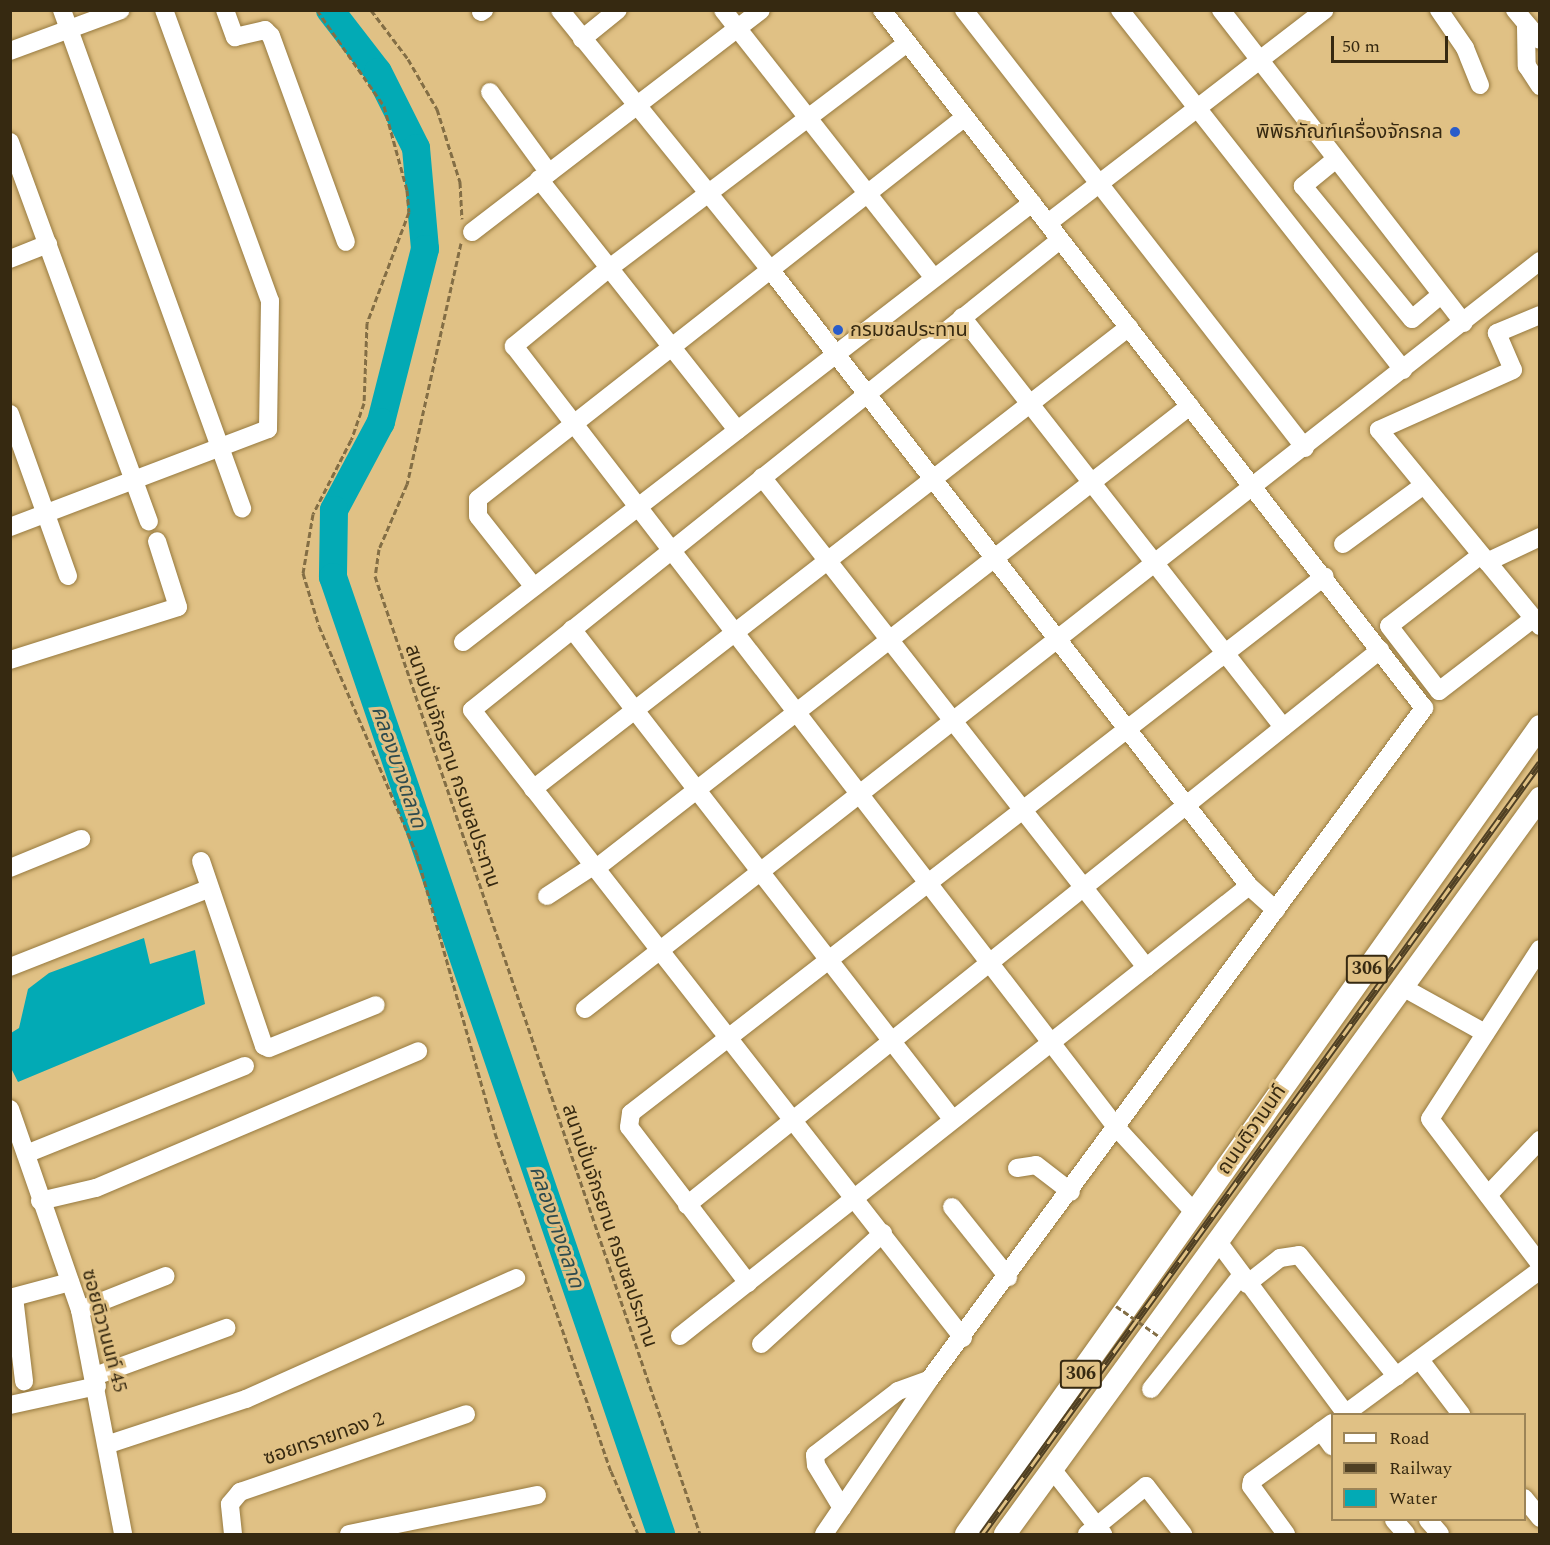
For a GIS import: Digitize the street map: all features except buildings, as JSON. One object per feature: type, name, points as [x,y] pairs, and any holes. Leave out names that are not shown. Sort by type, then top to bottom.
[{"type":"main road","name":"ถนนติวานนท์","points":[[966,1534],[1539,726]]},
{"type":"main road","name":"ถนนติวานนท์","points":[[1005,1534],[1219,1243],[1539,798]]},
{"type":"main road","points":[[1194,1212],[1219,1243]]},
{"type":"street","points":[[62,10],[219,452],[242,508]]},
{"type":"street","points":[[10,51],[121,10]]},
{"type":"street","points":[[10,527],[219,452],[268,429],[270,301],[164,10]]},
{"type":"street","points":[[225,10],[235,37],[265,30],[271,36],[346,242]]},
{"type":"street","points":[[560,10],[769,268],[864,396],[1128,728],[1249,886],[1276,910]]},
{"type":"street","points":[[582,39],[618,10]]},
{"type":"street","points":[[723,10],[934,278]]},
{"type":"street","points":[[466,231],[638,107],[761,10]]},
{"type":"street","points":[[824,1534],[929,1380],[963,1338],[1071,1192],[1116,1127],[1424,708],[1325,576],[882,10]]},
{"type":"street","points":[[964,10],[1305,448]]},
{"type":"street","points":[[1120,10],[1402,370]]},
{"type":"street","points":[[1221,10],[1464,324]]},
{"type":"street","points":[[1048,223],[1097,182],[1325,10]]},
{"type":"street","points":[[1439,10],[1465,48],[1480,85]]},
{"type":"street","points":[[1515,10],[1526,27],[1539,40]]},
{"type":"street","points":[[1526,27],[1527,66],[1539,86]]},
{"type":"street","points":[[907,43],[608,269],[514,345],[796,713],[930,882],[989,963],[1116,1127],[1194,1212]]},
{"type":"street","points":[[490,92],[608,269],[669,348],[738,430]]},
{"type":"street","points":[[534,587],[478,516],[475,502],[769,268],[965,117]]},
{"type":"street","points":[[10,142],[150,520]]},
{"type":"street","points":[[1336,159],[1303,186],[1412,319],[1442,295]]},
{"type":"street","points":[[463,642],[1032,204]]},
{"type":"street","points":[[963,1338],[730,1036],[594,868],[472,710],[1060,240]]},
{"type":"street","points":[[10,259],[48,244]]},
{"type":"street","points":[[585,1009],[1402,370],[1464,324],[1539,261]]},
{"type":"street","points":[[1539,315],[1497,333],[1513,370],[1378,430],[1424,485],[1484,558],[1536,622],[1439,691],[1389,626],[1484,558],[1539,537]]},
{"type":"street","points":[[962,317],[1227,652],[1283,727]]},
{"type":"street","points":[[533,789],[1129,327]]},
{"type":"street","points":[[547,896],[594,868],[1190,406]]},
{"type":"street","points":[[10,414],[68,576]]},
{"type":"street","points":[[762,477],[1025,808],[1083,888],[1146,967]]},
{"type":"street","points":[[1343,544],[1424,485]]},
{"type":"street","points":[[10,660],[178,606],[158,541]]},
{"type":"street","points":[[748,1283],[687,1205],[627,1119],[730,1036],[1325,576]]},
{"type":"street","points":[[572,629],[831,958],[953,1120]]},
{"type":"street","points":[[687,1205],[1380,650]]},
{"type":"street","points":[[10,868],[81,839]]},
{"type":"street","points":[[201,861],[208,889],[264,1046],[269,1048],[376,1005]]},
{"type":"street","points":[[680,1336],[1249,886]]},
{"type":"street","points":[[10,967],[208,889]]},
{"type":"street","points":[[1539,949],[1430,1119],[1539,1264]]},
{"type":"street","points":[[1404,988],[1485,1033]]},
{"type":"street","points":[[40,1201],[96,1188],[418,1051]]},
{"type":"street","points":[[26,1154],[245,1066]]},
{"type":"street","name":"ซอยติวานนท์ 45","points":[[10,1109],[40,1201],[80,1310],[109,1444],[123,1534]]},
{"type":"street","points":[[1488,1195],[1539,1140]]},
{"type":"street","points":[[1017,1168],[1036,1165],[1071,1192]]},
{"type":"street","points":[[952,1207],[1008,1276]]},
{"type":"street","points":[[760,1344],[883,1233]]},
{"type":"street","points":[[1219,1243],[1244,1280],[1345,1413]]},
{"type":"street","points":[[1151,1389],[1244,1280],[1280,1258],[1299,1255],[1397,1377]]},
{"type":"street","points":[[1347,1413],[1539,1270]]},
{"type":"street","points":[[80,1310],[166,1276]]},
{"type":"street","points":[[109,1444],[246,1400],[516,1278]]},
{"type":"street","points":[[24,1381],[12,1297],[70,1282]]},
{"type":"street","points":[[10,1405],[96,1381],[226,1329]]},
{"type":"street","points":[[1420,1360],[1460,1413]]},
{"type":"street","points":[[842,1508],[816,1465],[815,1455],[898,1391],[929,1380]]},
{"type":"street","name":"ซอยทรายทอง 2","points":[[233,1534],[230,1504],[240,1492],[466,1414]]},
{"type":"street","points":[[1286,1534],[1251,1486],[1252,1481],[1327,1427],[1331,1442]]},
{"type":"street","points":[[1052,1469],[1096,1532],[1146,1486],[1183,1534]]},
{"type":"street","points":[[349,1534],[537,1495]]},
{"type":"street","points":[[1526,1501],[1539,1518]]},
{"type":"street","points":[[1395,1521],[1406,1534]]},
{"type":"street","points":[[1429,1521],[1440,1534]]},
{"type":"path","points":[[317,10],[384,106],[408,190],[409,212],[367,323],[364,403],[351,440],[313,514],[303,573],[319,626],[417,855],[495,1133],[611,1471],[638,1534]]},
{"type":"path","name":"สนามปั่นจักรยาน กรมชลประทาน","points":[[371,10],[408,59],[438,109],[460,182],[466,231],[407,484],[379,549],[376,584],[699,1534]]},
{"type":"path","points":[[1116,1306],[1160,1337]]},
{"type":"water","points":[[144,938],[150,964],[195,950],[205,1004],[18,1082],[11,1068],[11,1033],[19,1028],[28,989],[49,973]]},
{"type":"waterway","name":"คลองบางตลาด","points":[[330,10],[378,72],[416,148],[425,249],[381,422],[334,510],[333,577],[661,1534]]},
{"type":"railway","points":[[982,1534],[1540,763]]},
{"type":"place","name":"พิพิธภัณฑ์เครื่องจักรกล","points":[[1455,132]]},
{"type":"place","name":"กรมชลประทาน","points":[[838,330]]}]
